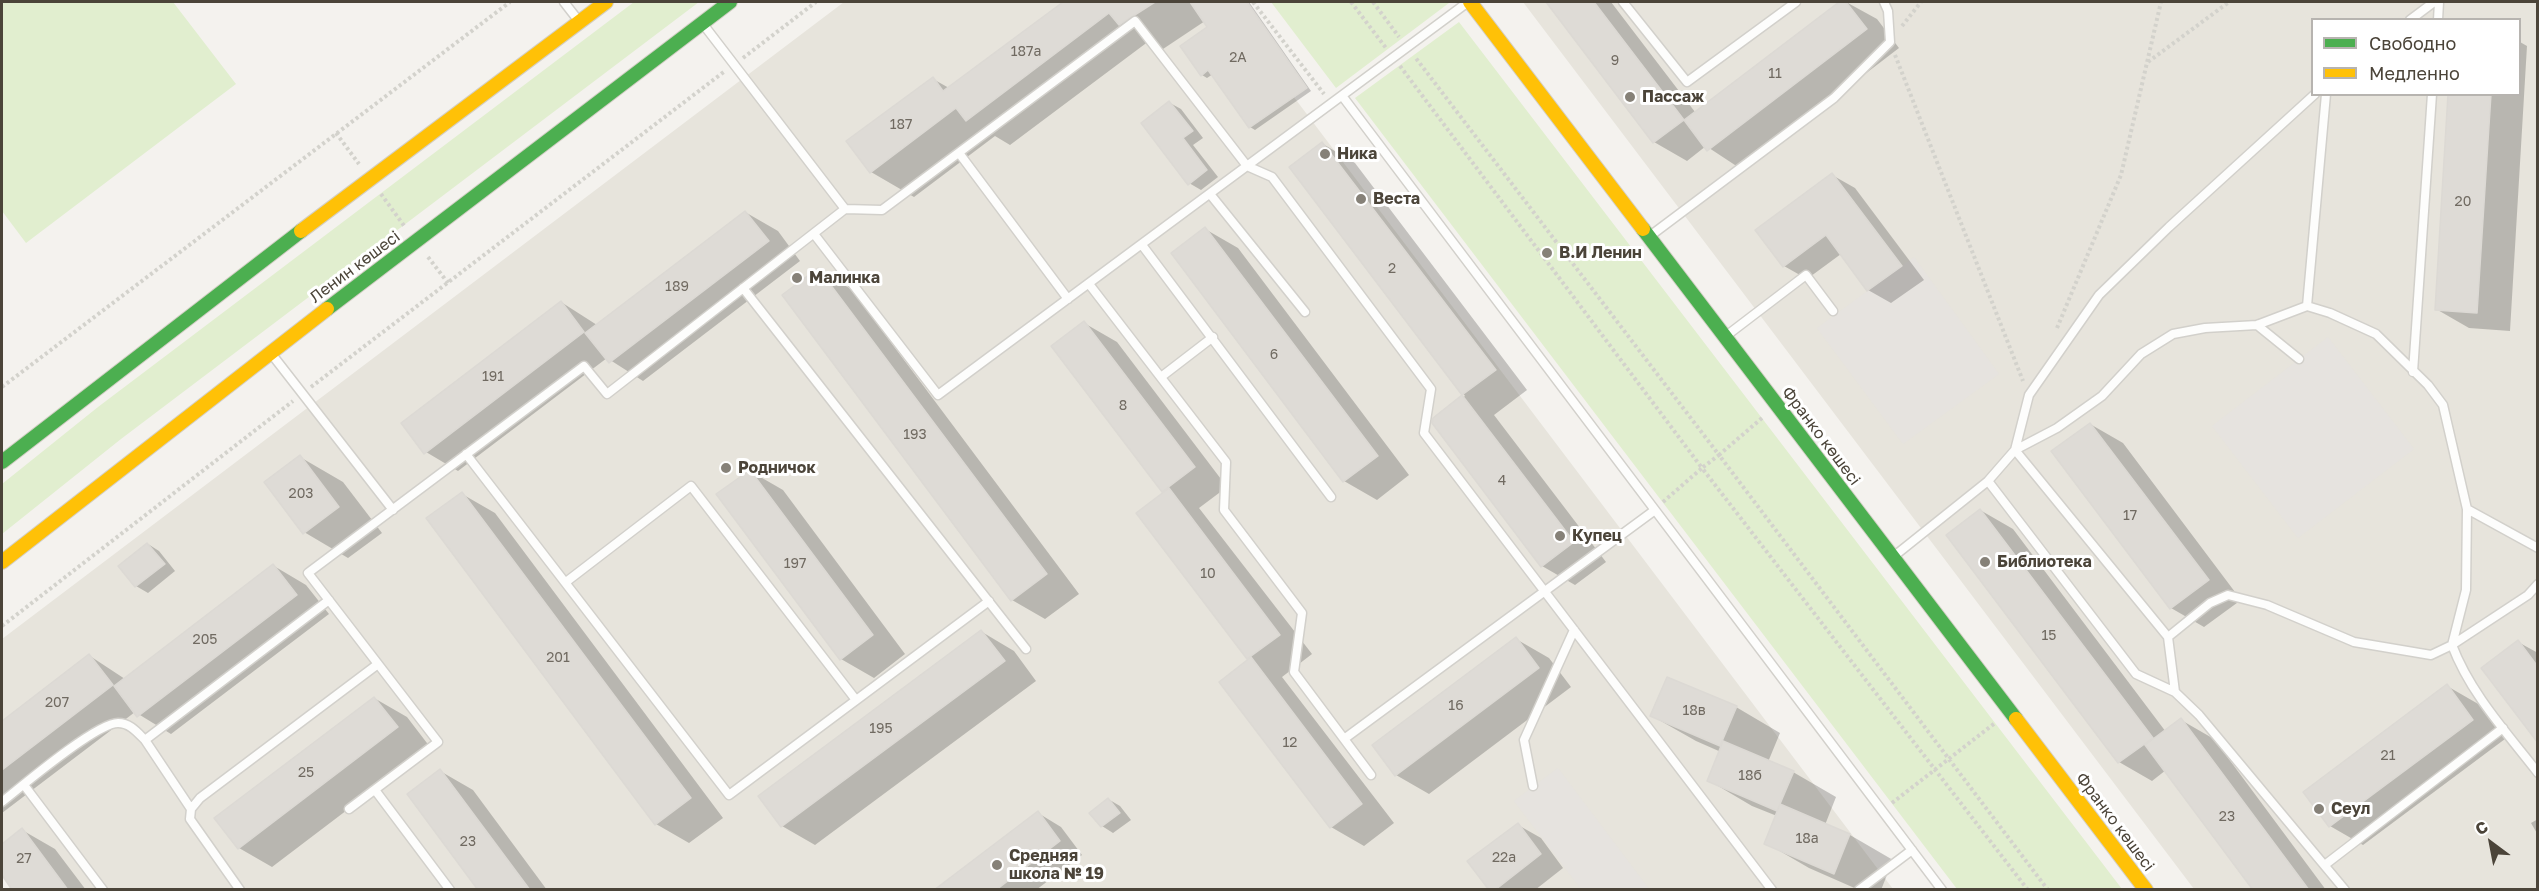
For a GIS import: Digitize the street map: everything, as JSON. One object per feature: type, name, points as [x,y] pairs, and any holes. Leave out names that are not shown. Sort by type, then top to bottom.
[{"type":"main road","points":[[2,462],[370,178],[606,2]]},
{"type":"main road","name":"Ленин көшесі","points":[[2,562],[270,352],[730,2]]},
{"type":"main road","name":"Франко көшесі","points":[[1473,3],[2145,890]]},
{"type":"lane","points":[[564,2],[579,22]]},
{"type":"lane","points":[[1623,2],[1687,82],[1796,2]]},
{"type":"lane","points":[[1650,236],[1834,98],[1890,42],[1888,10],[1884,2]]},
{"type":"lane","points":[[2413,18],[2434,2]]},
{"type":"lane","points":[[2438,18],[2439,2]]},
{"type":"lane","points":[[814,234],[938,395],[1394,58],[1473,3]]},
{"type":"lane","points":[[349,809],[438,742],[308,573],[584,366],[607,394],[845,209],[882,210],[1135,21],[1247,166],[1272,177],[1431,389],[1424,433],[1772,890]]},
{"type":"lane","points":[[702,23],[845,209]]},
{"type":"lane","points":[[2015,450],[2029,395],[2099,295],[2169,227],[2313,96]]},
{"type":"lane","points":[[2307,306],[2326,96]]},
{"type":"lane","points":[[2413,372],[2432,96]]},
{"type":"lane","points":[[1342,97],[1942,890]]},
{"type":"lane","points":[[959,153],[1068,299]]},
{"type":"lane","points":[[1210,194],[1305,312]]},
{"type":"lane","points":[[1142,245],[1331,497]]},
{"type":"lane","points":[[1725,337],[1806,275],[1833,311]]},
{"type":"lane","points":[[1089,284],[1226,462],[1224,510],[1302,614],[1294,672],[1371,775]]},
{"type":"lane","points":[[743,288],[1026,649]]},
{"type":"lane","points":[[1893,558],[1988,481],[2015,450],[2057,428],[2102,396],[2141,354],[2173,334],[2205,328],[2258,325],[2307,306],[2330,313],[2376,334],[2428,385],[2443,405],[2467,509],[2466,590],[2452,645],[2460,666],[2538,773]]},
{"type":"lane","points":[[2258,325],[2299,358]]},
{"type":"lane","points":[[1161,377],[1213,337]]},
{"type":"lane","points":[[270,352],[393,510]]},
{"type":"lane","points":[[2015,450],[2169,637],[2175,692]]},
{"type":"lane","points":[[466,454],[729,795],[989,601]]},
{"type":"lane","points":[[1988,481],[2136,674],[2175,692],[2199,715],[2326,864],[2344,890]]},
{"type":"lane","points":[[566,582],[690,486],[856,700]]},
{"type":"lane","points":[[2467,509],[2538,548]]},
{"type":"lane","points":[[1344,739],[1654,510]]},
{"type":"lane","points":[[2169,637],[2210,603],[2229,595],[2267,605],[2354,642],[2431,655],[2452,645],[2528,595],[2538,584]]},
{"type":"lane","points":[[145,740],[329,600]]},
{"type":"lane","points":[[1533,786],[1524,740],[1574,630]]},
{"type":"lane","points":[[190,809],[200,798],[378,664]]},
{"type":"lane","points":[[2,802],[96,731],[116,723],[130,726],[145,740],[190,809],[190,819],[240,890]]},
{"type":"lane","points":[[2326,864],[2504,728]]},
{"type":"lane","points":[[24,785],[103,890]]},
{"type":"lane","points":[[375,790],[450,890]]},
{"type":"lane","points":[[1859,890],[1912,850]]},
{"type":"path","points":[[2,387],[510,2]]},
{"type":"path","points":[[2,626],[816,2]]},
{"type":"path","points":[[1253,2],[1332,105]]},
{"type":"path","points":[[1351,2],[1702,468],[2028,890]]},
{"type":"path","points":[[1373,2],[2048,890]]},
{"type":"path","points":[[1921,2],[1890,42],[2029,395]]},
{"type":"path","points":[[2056,329],[2121,175],[2161,2]]},
{"type":"path","points":[[2147,63],[2229,2]]},
{"type":"path","points":[[336,133],[448,283]]},
{"type":"path","points":[[1654,510],[1777,405]]},
{"type":"path","points":[[1882,811],[2010,712]]},
{"type":"shaded area","points":[[844,2],[1222,2],[1893,889],[12,890],[2,876],[2,639]]},
{"type":"shaded area","points":[[1523,2],[2537,2],[2537,889],[2194,889]]},
{"type":"shaded area","points":[[1914,257],[1999,374],[1903,444],[1817,328]]},
{"type":"shaded area","points":[[2328,337],[2414,449],[2298,538],[2212,426]]},
{"type":"shaded area","points":[[1558,768],[1649,889],[1581,889],[1514,801]]},
{"type":"green space","points":[[2,2],[173,2],[236,84],[26,243],[2,211]]},
{"type":"green space","points":[[634,2],[699,2],[121,439],[2,534],[2,484],[98,407]]},
{"type":"green space","points":[[1271,2],[1448,2],[1449,3],[1336,88]]},
{"type":"green space","points":[[1459,22],[2122,889],[1957,889],[1355,98]]},
{"type":"building","points":[[1063,2],[1155,2],[1119,25],[1109,13],[966,121],[956,108],[870,173],[846,141],[933,77],[943,91]]},
{"type":"building","points":[[1190,2],[1247,2],[1307,88],[1249,128],[1208,70],[1201,76],[1180,46],[1207,27]]},
{"type":"building","points":[[1546,2],[1594,2],[1684,120],[1653,143]]},
{"type":"building","points":[[1839,2],[1846,2],[1867,29],[1707,151],[1684,120]]},
{"type":"building","points":[[2448,96],[2491,96],[2477,313],[2435,310]]},
{"type":"building","points":[[1169,101],[1193,131],[1183,138],[1207,170],[1188,185],[1141,123]]},
{"type":"building","points":[[1322,142],[1496,370],[1462,395],[1289,167]]},
{"type":"building","points":[[1832,173],[1902,266],[1867,291],[1826,235],[1783,267],[1755,230]]},
{"type":"building","points":[[745,211],[769,241],[609,363],[585,333]]},
{"type":"building","points":[[1205,227],[1378,456],[1343,482],[1171,253]]},
{"type":"building","points":[[818,268],[1047,574],[1011,601],[782,295]]},
{"type":"building","points":[[561,301],[584,332],[424,454],[401,423]]},
{"type":"building","points":[[1084,321],[1195,467],[1162,492],[1051,346]]},
{"type":"building","points":[[1462,395],[1574,542],[1541,567],[1432,423],[1433,418]]},
{"type":"building","points":[[2090,423],[2209,580],[2170,609],[2051,451]]},
{"type":"building","points":[[300,455],[339,507],[303,534],[264,482]]},
{"type":"building","points":[[750,470],[873,635],[840,660],[716,494]]},
{"type":"building","points":[[1169,488],[1280,635],[1247,659],[1136,513]]},
{"type":"building","points":[[462,492],[691,798],[655,825],[426,518]]},
{"type":"building","points":[[1980,509],[2153,738],[2118,763],[1946,535]]},
{"type":"building","points":[[147,543],[165,564],[135,587],[118,566]]},
{"type":"building","points":[[273,564],[297,595],[137,717],[114,686]]},
{"type":"building","points":[[981,630],[1005,661],[781,827],[758,796]]},
{"type":"building","points":[[1516,637],[1539,668],[1395,776],[1372,745]]},
{"type":"building","points":[[2518,640],[2538,667],[2538,743],[2481,668]]},
{"type":"building","points":[[89,654],[113,685],[2,770],[2,721]]},
{"type":"building","points":[[1251,657],[1362,804],[1330,828],[1219,682]]},
{"type":"building","points":[[1667,677],[1737,706],[1720,746],[1650,716]]},
{"type":"building","points":[[2447,684],[2473,720],[2329,827],[2303,792]]},
{"type":"building","points":[[374,697],[398,727],[238,849],[214,818]]},
{"type":"building","points":[[2181,718],[2309,890],[2253,890],[2145,745]]},
{"type":"building","points":[[1723,741],[1794,771],[1777,811],[1707,781]]},
{"type":"building","points":[[440,769],[530,890],[478,890],[407,794]]},
{"type":"building","points":[[1108,798],[1120,813],[1101,827],[1089,813]]},
{"type":"building","points":[[1780,804],[1850,834],[1834,874],[1764,844]]},
{"type":"building","name":"Средняя школа № 19","points":[[1038,811],[1060,841],[996,890],[934,890]]},
{"type":"building","points":[[1518,823],[1541,854],[1495,890],[1489,890],[1467,861]]},
{"type":"building","points":[[22,828],[68,890],[12,890],[2,875],[2,844]]},
{"type":"traffic: fast","points":[[327,309],[730,2]]},
{"type":"traffic: fast","points":[[1643,229],[2016,719]]},
{"type":"traffic: fast","points":[[2,462],[301,231]]},
{"type":"traffic: slow","points":[[301,231],[606,2]]},
{"type":"traffic: slow","points":[[1470,2],[1643,229]]},
{"type":"traffic: slow","points":[[2,562],[327,309]]},
{"type":"traffic: slow","points":[[2016,719],[2146,890]]},
{"type":"place","name":"Пассаж","points":[[1630,97]]},
{"type":"place","name":"Ника","points":[[1325,154]]},
{"type":"place","name":"Веста","points":[[1361,199]]},
{"type":"place","name":"В.И Ленин","points":[[1547,253]]},
{"type":"place","name":"Малинка","points":[[797,278]]},
{"type":"place","name":"Родничок","points":[[726,468]]},
{"type":"place","name":"Купец","points":[[1560,536]]},
{"type":"place","name":"Библиотека","points":[[1985,562]]},
{"type":"place","name":"Сеул","points":[[2319,809]]},
{"type":"place","name":"Средняя школа № 19","points":[[997,865]]}]
